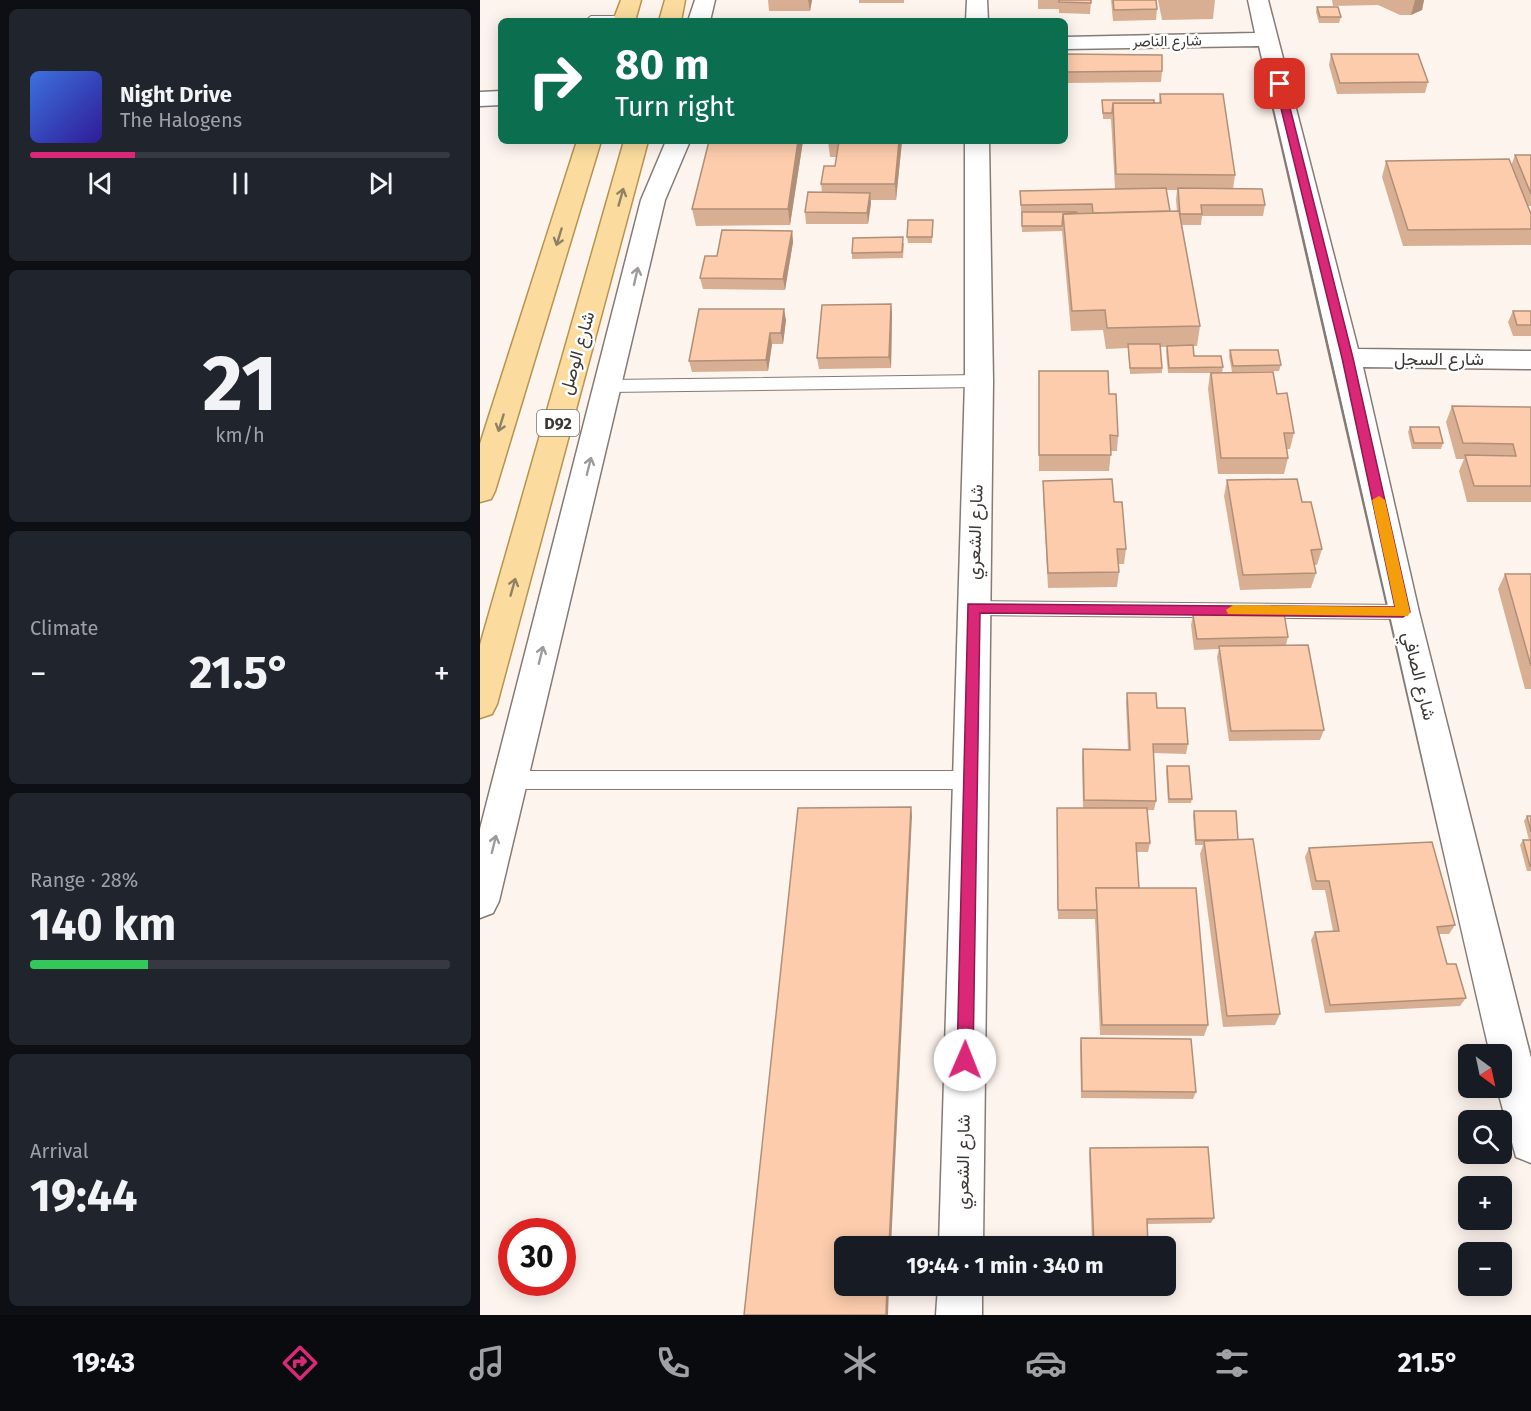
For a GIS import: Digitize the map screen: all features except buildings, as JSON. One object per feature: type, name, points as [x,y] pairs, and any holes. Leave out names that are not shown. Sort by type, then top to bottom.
[{"type":"main road","points":[[671,18],[675,0]]},
{"type":"main road","points":[[480,491],[587,144]]},
{"type":"main road","name":"شارع الوصل","points":[[480,704],[635,144]]},
{"type":"street","points":[[700,18],[705,0]]},
{"type":"street","points":[[977,0],[977,18]]},
{"type":"street","name":"شارع الصافي","points":[[1258,0],[1347,358],[1403,612],[1531,1142]]},
{"type":"street","name":"شارع الناصر","points":[[1068,43],[1268,39]]},
{"type":"street","points":[[480,901],[609,386],[653,200],[677,144]]},
{"type":"street","name":"شارع الشعري","points":[[961,1236],[979,381],[977,144]]},
{"type":"street","name":"شارع السجل","points":[[1347,358],[1531,360]]},
{"type":"street","points":[[959,1315],[960,1296]]},
{"type":"lane","points":[[603,18],[626,14]]},
{"type":"lane","points":[[609,386],[979,381]]},
{"type":"lane","points":[[973,608],[1403,612]]},
{"type":"lane","points":[[509,780],[971,780]]},
{"type":"slow traffic","points":[[1233,610],[1403,612],[1379,500]]},
{"type":"route","points":[[965,1060],[973,608],[1403,612],[1347,358],[1280,84]]}]
